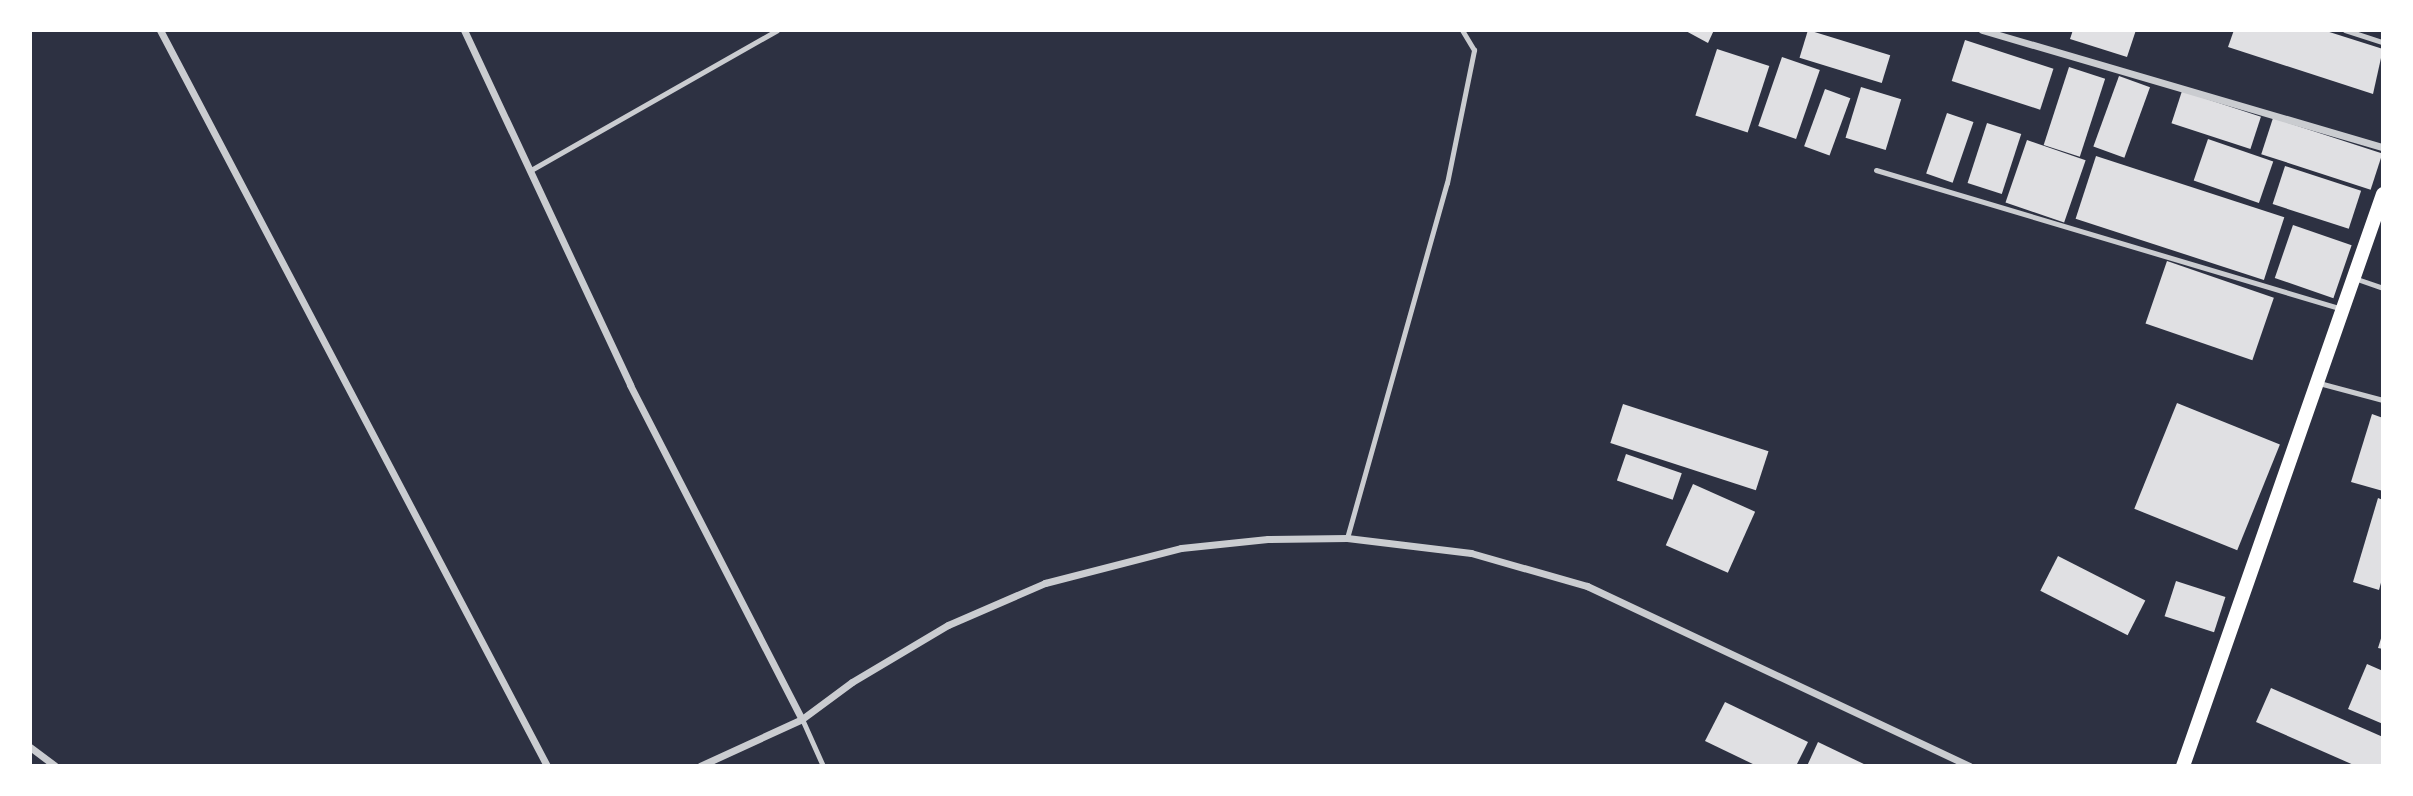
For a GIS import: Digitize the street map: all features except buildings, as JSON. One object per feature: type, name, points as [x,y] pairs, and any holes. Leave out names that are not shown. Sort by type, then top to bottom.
[{"type":"main road","points":[[2183,766],[2357,279],[2383,194]]},
{"type":"street","points":[[160,30],[547,766]]},
{"type":"street","points":[[464,30],[630,385],[803,719]]},
{"type":"street","points":[[1982,30],[2383,147]]},
{"type":"street","points":[[700,766],[803,719],[852,682],[948,625],[1045,583],[1181,548],[1268,538],[1347,538],[1471,553],[1587,586],[1970,766]]},
{"type":"street","points":[[30,747],[55,766]]},
{"type":"lane","points":[[531,170],[777,30]]},
{"type":"lane","points":[[1347,538],[1447,183],[1474,50],[1462,30]]},
{"type":"lane","points":[[2344,30],[2383,42]]},
{"type":"lane","points":[[1876,170],[2345,310]]},
{"type":"lane","points":[[2357,279],[2383,288]]},
{"type":"lane","points":[[2319,383],[2383,400]]},
{"type":"lane","points":[[803,719],[822,766]]}]
